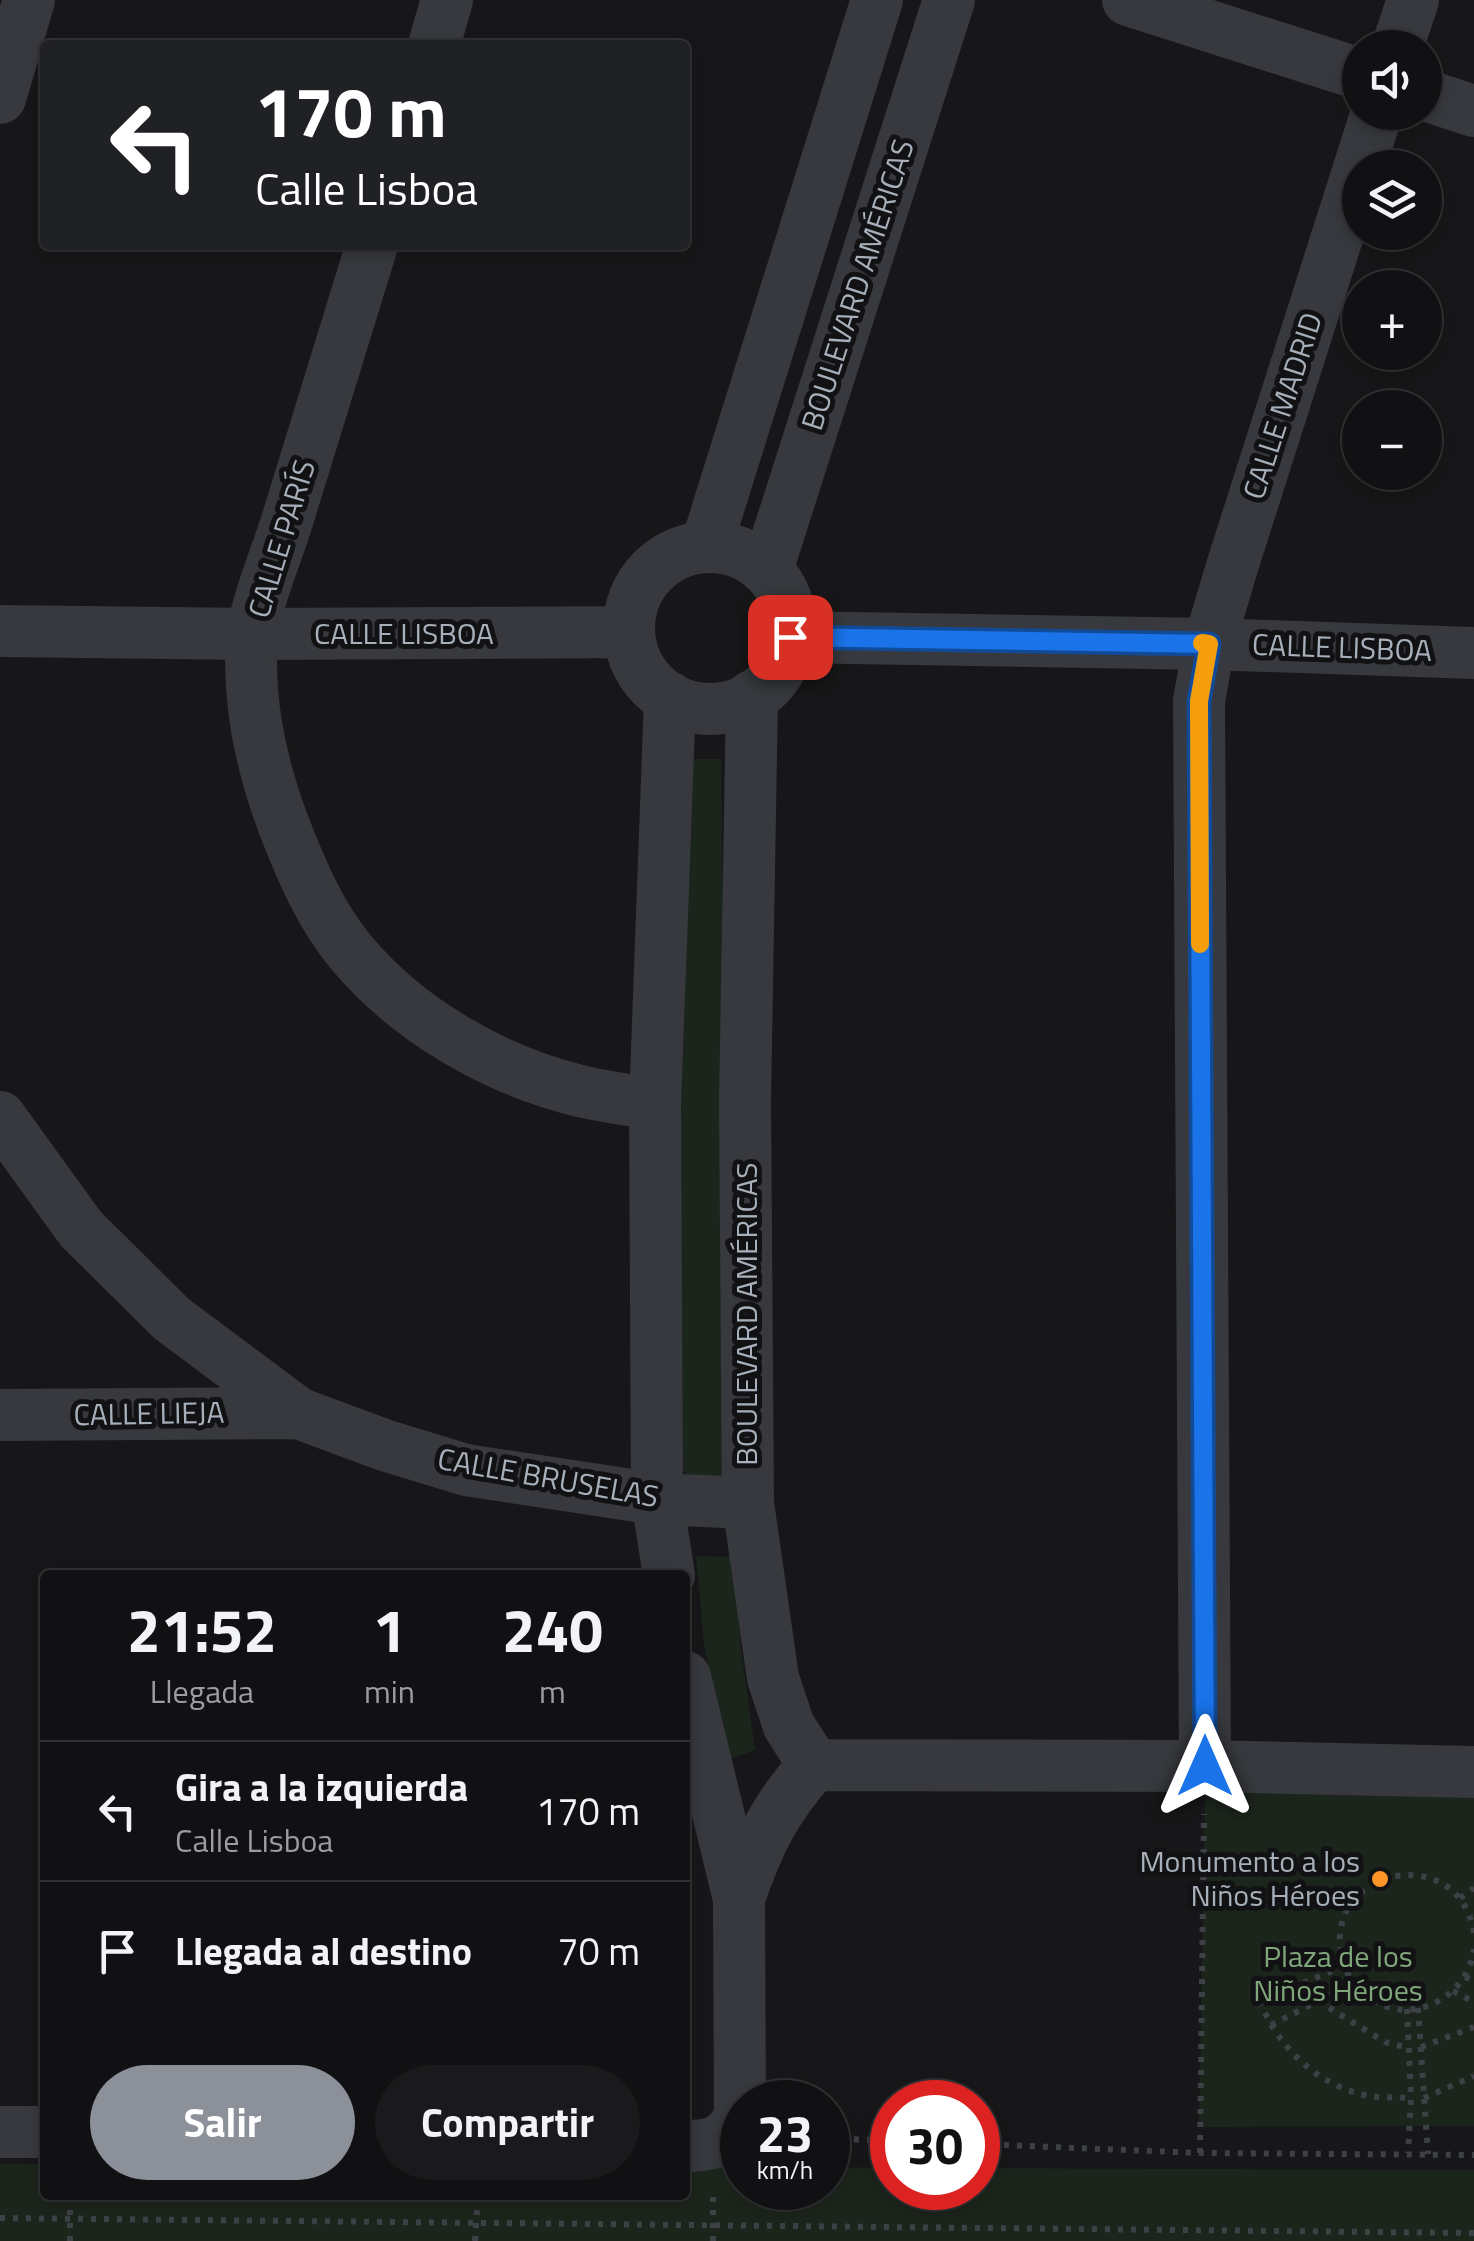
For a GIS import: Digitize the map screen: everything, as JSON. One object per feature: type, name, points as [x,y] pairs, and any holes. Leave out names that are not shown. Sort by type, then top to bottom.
[{"type":"street","points":[[0,98],[29,0]]},
{"type":"street","points":[[436,40],[448,0]]},
{"type":"street","points":[[706,547],[878,0]]},
{"type":"street","name":"BOULEVARD AMÉRICAS","points":[[767,570],[949,0]]},
{"type":"street","points":[[1128,0],[1342,68]]},
{"type":"street","points":[[1404,30],[1413,0]]},
{"type":"street","points":[[1442,100],[1474,110]]},
{"type":"street","name":"CALLE MADRID","points":[[1205,1766],[1199,701],[1209,644],[1370,130]]},
{"type":"street","name":"CALLE PARÍS","points":[[370,250],[252,634],[256,722],[264,768],[298,862],[320,906],[350,950],[388,990],[431,1024],[528,1075],[581,1091],[656,1104]]},
{"type":"street","points":[[706,547],[738,552],[767,570],[786,600],[790,637],[778,670],[752,696],[733,706],[711,709],[670,698],[653,686],[640,670],[628,632],[631,607],[642,584],[658,565],[681,552],[706,547]]},
{"type":"street","name":"CALLE LISBOA","points":[[0,631],[628,632]]},
{"type":"street","name":"CALLE LISBOA","points":[[790,637],[1474,653]]},
{"type":"street","name":"BOULEVARD AMÉRICAS","points":[[752,696],[745,1101],[748,1503],[772,1678],[789,1726],[814,1765]]},
{"type":"street","points":[[667,1570],[657,1499],[656,1104],[670,698]]},
{"type":"street","name":"CALLE BRUSELAS","points":[[0,1117],[81,1229],[172,1319],[298,1413],[466,1470],[657,1499],[748,1503]]},
{"type":"street","name":"CALLE LIEJA","points":[[0,1416],[298,1413]]},
{"type":"street","points":[[690,1698],[739,1899],[740,2117],[731,2134],[699,2145]]},
{"type":"street","points":[[739,1899],[771,1818],[814,1765],[1205,1766],[1474,1772]]},
{"type":"street","points":[[0,2132],[40,2132]]},
{"type":"path","points":[[1200,2152],[1205,1766]]},
{"type":"path","points":[[1474,1933],[1473,1917],[1444,1884],[1423,1876],[1401,1874],[1380,1880],[1361,1892],[1347,1910],[1340,1930],[1344,1966],[1354,1983],[1378,2004],[1407,2009],[1444,1999],[1453,1991],[1472,1963],[1474,1949]]},
{"type":"path","points":[[1460,1898],[1474,1888]]},
{"type":"path","points":[[1344,1966],[1260,2001],[1270,2025],[1294,2057],[1331,2082],[1367,2096],[1411,2098]]},
{"type":"path","points":[[1464,1977],[1474,1981]]},
{"type":"path","points":[[1270,2025],[1354,1983]]},
{"type":"path","points":[[1453,1991],[1474,2002]]},
{"type":"path","points":[[1318,2001],[1384,2042],[1409,2048]]},
{"type":"path","points":[[1418,2008],[1428,2154]]},
{"type":"path","points":[[1407,2009],[1411,2098],[1408,2154]]},
{"type":"path","points":[[1421,2047],[1474,2027]]},
{"type":"path","points":[[1424,2098],[1474,2076]]},
{"type":"path","points":[[1000,2145],[1474,2155]]},
{"type":"path","points":[[70,2200],[70,2241]]},
{"type":"path","points":[[475,2241],[478,2200]]},
{"type":"path","points":[[0,2218],[1151,2236],[1474,2232]]},
{"type":"green space","points":[[673,759],[721,759],[730,1475],[693,1480],[681,1469]]},
{"type":"green space","points":[[696,1556],[735,1557],[741,1650],[755,1750],[727,1760],[704,1644]]},
{"type":"green space","name":"Plaza de los Niños Héroes","points":[[1205,1786],[1474,1791],[1474,2126],[1199,2127]]},
{"type":"green space","points":[[0,2164],[40,2164],[40,2200],[690,2200],[690,2167],[720,2167],[720,2210],[850,2210],[850,2167],[870,2168],[870,2210],[1000,2210],[1000,2168],[1474,2170],[1474,2241],[0,2241]]},
{"type":"slow traffic","points":[[1200,944],[1199,701],[1209,644],[1202,643]]},
{"type":"place","name":"Monumento a los Niños Héroes","points":[[1380,1879]]},
{"type":"route","points":[[790,637],[1209,644],[1199,701],[1205,1766]]}]
